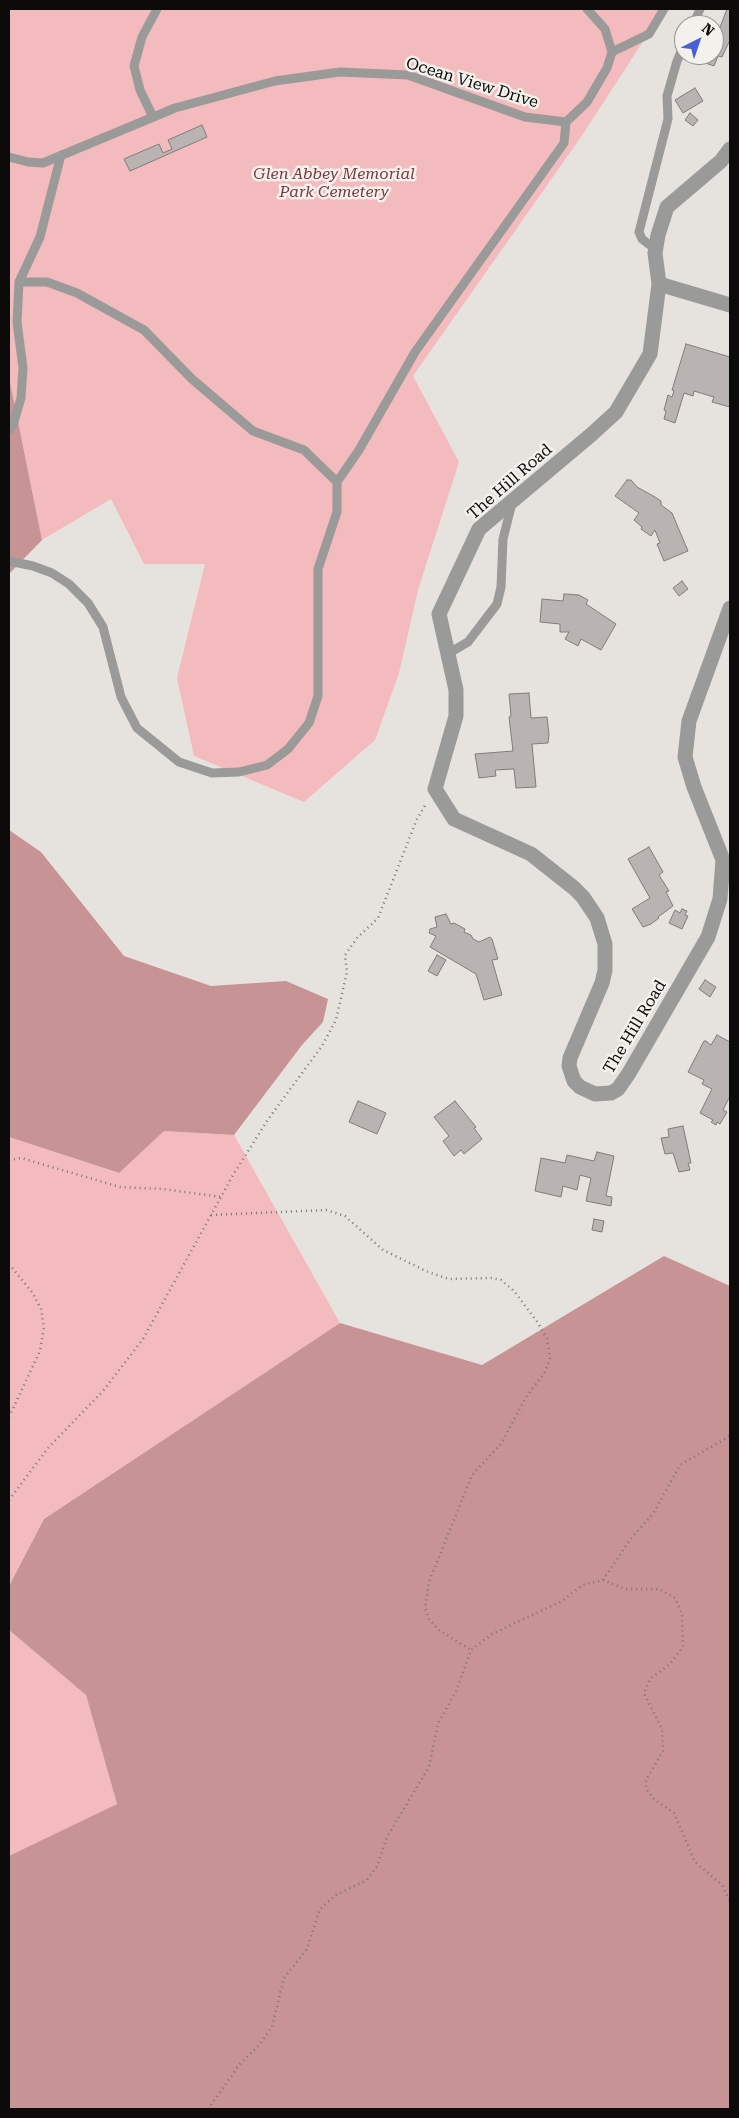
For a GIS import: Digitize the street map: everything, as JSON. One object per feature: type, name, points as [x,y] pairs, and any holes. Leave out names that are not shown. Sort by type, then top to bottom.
[{"type":"street","name":"The Hill Road","points":[[730,150],[721,161],[667,208],[655,249],[659,284],[650,354],[616,412],[479,529],[439,614],[456,690],[456,716],[435,789],[454,820],[531,854],[574,888],[591,907],[602,930],[606,957],[602,984],[570,1058],[569,1066],[574,1081],[587,1092],[603,1095],[618,1089],[708,937],[720,899],[723,860],[694,788],[685,757],[689,721],[730,608]]},
{"type":"street","points":[[659,284],[730,305]]},
{"type":"lane","points":[[153,117],[140,90],[134,66],[142,38],[157,9]]},
{"type":"lane","points":[[9,561],[33,566],[52,573],[69,584],[88,603],[103,627],[121,697],[137,728],[179,762],[212,773],[248,770],[267,765],[288,749],[309,723],[318,696],[318,569],[337,512],[337,482],[359,450],[415,352],[564,143],[566,122],[588,102],[607,68],[612,52],[604,29],[587,9]]},
{"type":"lane","points":[[612,52],[649,34],[664,9]]},
{"type":"lane","points":[[655,249],[642,239],[639,232],[668,119],[667,96],[676,65]]},
{"type":"lane","name":"Ocean View Drive","points":[[9,157],[28,162],[44,163],[174,108],[275,81],[340,72],[408,76],[525,117],[566,122]]},
{"type":"lane","points":[[9,430],[13,425],[21,398],[23,368],[17,322],[19,282],[40,236],[61,155]]},
{"type":"lane","points":[[19,282],[47,282],[77,294],[144,330],[192,379],[253,430],[304,450],[337,482]]},
{"type":"lane","points":[[449,653],[468,642],[498,604],[501,587],[503,539],[513,500]]},
{"type":"path","points":[[9,1500],[48,1448],[103,1391],[143,1339],[211,1215],[269,1118],[322,1046],[336,1020],[347,972],[345,955],[357,938],[378,918],[417,819],[435,789]]},
{"type":"path","points":[[9,1160],[21,1158],[120,1188],[162,1189],[221,1198]]},
{"type":"path","points":[[211,1215],[326,1210],[345,1216],[383,1250],[428,1272],[449,1279],[491,1278],[501,1280],[514,1291],[547,1339],[550,1358],[545,1372],[526,1397],[501,1444],[472,1475],[429,1582],[425,1608],[429,1619],[439,1630],[471,1650]]},
{"type":"path","points":[[9,1264],[32,1292],[41,1309],[44,1327],[40,1351],[9,1417]]},
{"type":"path","points":[[208,2109],[239,2065],[260,2044],[272,2027],[284,1978],[307,1949],[320,1908],[336,1895],[367,1880],[377,1866],[388,1837],[429,1767],[438,1724],[457,1689],[471,1650],[492,1634],[560,1602],[583,1586],[603,1580],[632,1537],[654,1514],[680,1465],[730,1436]]},
{"type":"path","points":[[603,1580],[625,1590],[659,1589],[675,1598],[682,1614],[683,1647],[670,1664],[650,1679],[644,1692],[662,1729],[663,1751],[646,1780],[646,1789],[655,1800],[674,1813],[695,1862],[722,1885],[730,1901]]},
{"type":"green space","name":"Glen Abbey Memorial Park Cemetery","points":[[9,9],[660,9],[653,26],[581,137],[413,376],[459,462],[418,590],[399,673],[375,740],[304,802],[194,756],[177,678],[205,564],[144,564],[111,499],[42,540],[9,377]]},
{"type":"green space","points":[[164,1131],[234,1135],[340,1323],[44,1519],[9,1586],[9,1137],[118,1173]]},
{"type":"green space","points":[[9,1630],[86,1695],[117,1804],[9,1857]]},
{"type":"shaded area","points":[[9,377],[42,540],[9,574]]},
{"type":"shaded area","points":[[9,830],[41,852],[124,956],[211,986],[286,981],[328,999],[323,1022],[302,1045],[234,1135],[164,1131],[119,1173],[9,1137]]},
{"type":"shaded area","points":[[664,1256],[730,1286],[730,2109],[9,2109],[9,1856],[117,1804],[86,1695],[9,1630],[9,1586],[44,1519],[340,1323],[482,1365]]},
{"type":"building","points":[[727,9],[730,9],[730,40],[724,53],[724,17]]},
{"type":"building","points":[[695,88],[703,101],[683,113],[675,100]]},
{"type":"building","points":[[690,113],[698,120],[693,126],[685,120]]},
{"type":"building","points":[[202,125],[207,137],[130,171],[124,159],[159,144],[163,153],[172,149],[168,140]]},
{"type":"building","points":[[686,344],[730,357],[730,407],[712,402],[714,397],[694,391],[693,396],[684,393],[675,423],[664,419],[666,411],[664,410],[668,395],[672,397],[674,391],[672,390]]},
{"type":"building","points":[[627,480],[631,480],[637,487],[661,501],[661,505],[672,513],[688,551],[664,561],[657,544],[660,543],[655,530],[651,536],[641,529],[642,527],[634,520],[639,513],[615,496]]},
{"type":"building","points":[[682,581],[688,589],[679,596],[673,588]]},
{"type":"building","points":[[564,594],[579,595],[588,600],[586,604],[616,624],[601,650],[581,639],[578,646],[565,639],[569,632],[560,632],[560,624],[540,622],[542,599],[563,601]]},
{"type":"building","points":[[529,693],[531,718],[547,717],[549,734],[548,743],[532,744],[536,787],[516,788],[514,769],[495,770],[496,776],[479,778],[475,754],[513,751],[509,717],[511,716],[509,694]]},
{"type":"building","points":[[649,847],[663,872],[659,875],[669,891],[666,892],[673,906],[651,924],[643,927],[632,909],[650,898],[628,859]]},
{"type":"building","points":[[682,909],[687,911],[685,915],[688,916],[682,929],[669,923],[675,910],[680,913]]},
{"type":"building","points":[[446,914],[451,924],[454,923],[465,929],[464,932],[471,935],[473,939],[479,942],[490,937],[492,939],[498,959],[492,960],[502,995],[484,1000],[476,974],[430,947],[436,936],[429,933],[430,929],[437,927],[435,917]]},
{"type":"building","points":[[437,955],[446,960],[437,976],[428,971]]},
{"type":"building","points":[[705,980],[716,987],[710,997],[699,989]]},
{"type":"building","points":[[717,1035],[730,1042],[730,1096],[723,1110],[727,1112],[720,1124],[717,1122],[716,1125],[711,1122],[713,1120],[700,1113],[712,1089],[702,1084],[704,1080],[688,1072],[704,1041],[711,1045]]},
{"type":"building","points":[[358,1101],[386,1113],[377,1134],[349,1122]]},
{"type":"building","points":[[455,1101],[476,1127],[474,1128],[482,1139],[464,1154],[461,1150],[454,1156],[443,1141],[449,1136],[434,1117]]},
{"type":"building","points":[[683,1126],[691,1163],[688,1163],[690,1170],[679,1172],[673,1153],[665,1154],[661,1138],[669,1137],[668,1129]]},
{"type":"building","points":[[597,1152],[614,1156],[606,1196],[612,1197],[611,1206],[586,1201],[591,1178],[580,1175],[577,1190],[563,1186],[561,1197],[535,1191],[541,1158],[565,1163],[567,1155],[594,1161]]},
{"type":"building","points":[[594,1219],[604,1221],[602,1232],[592,1230]]}]
